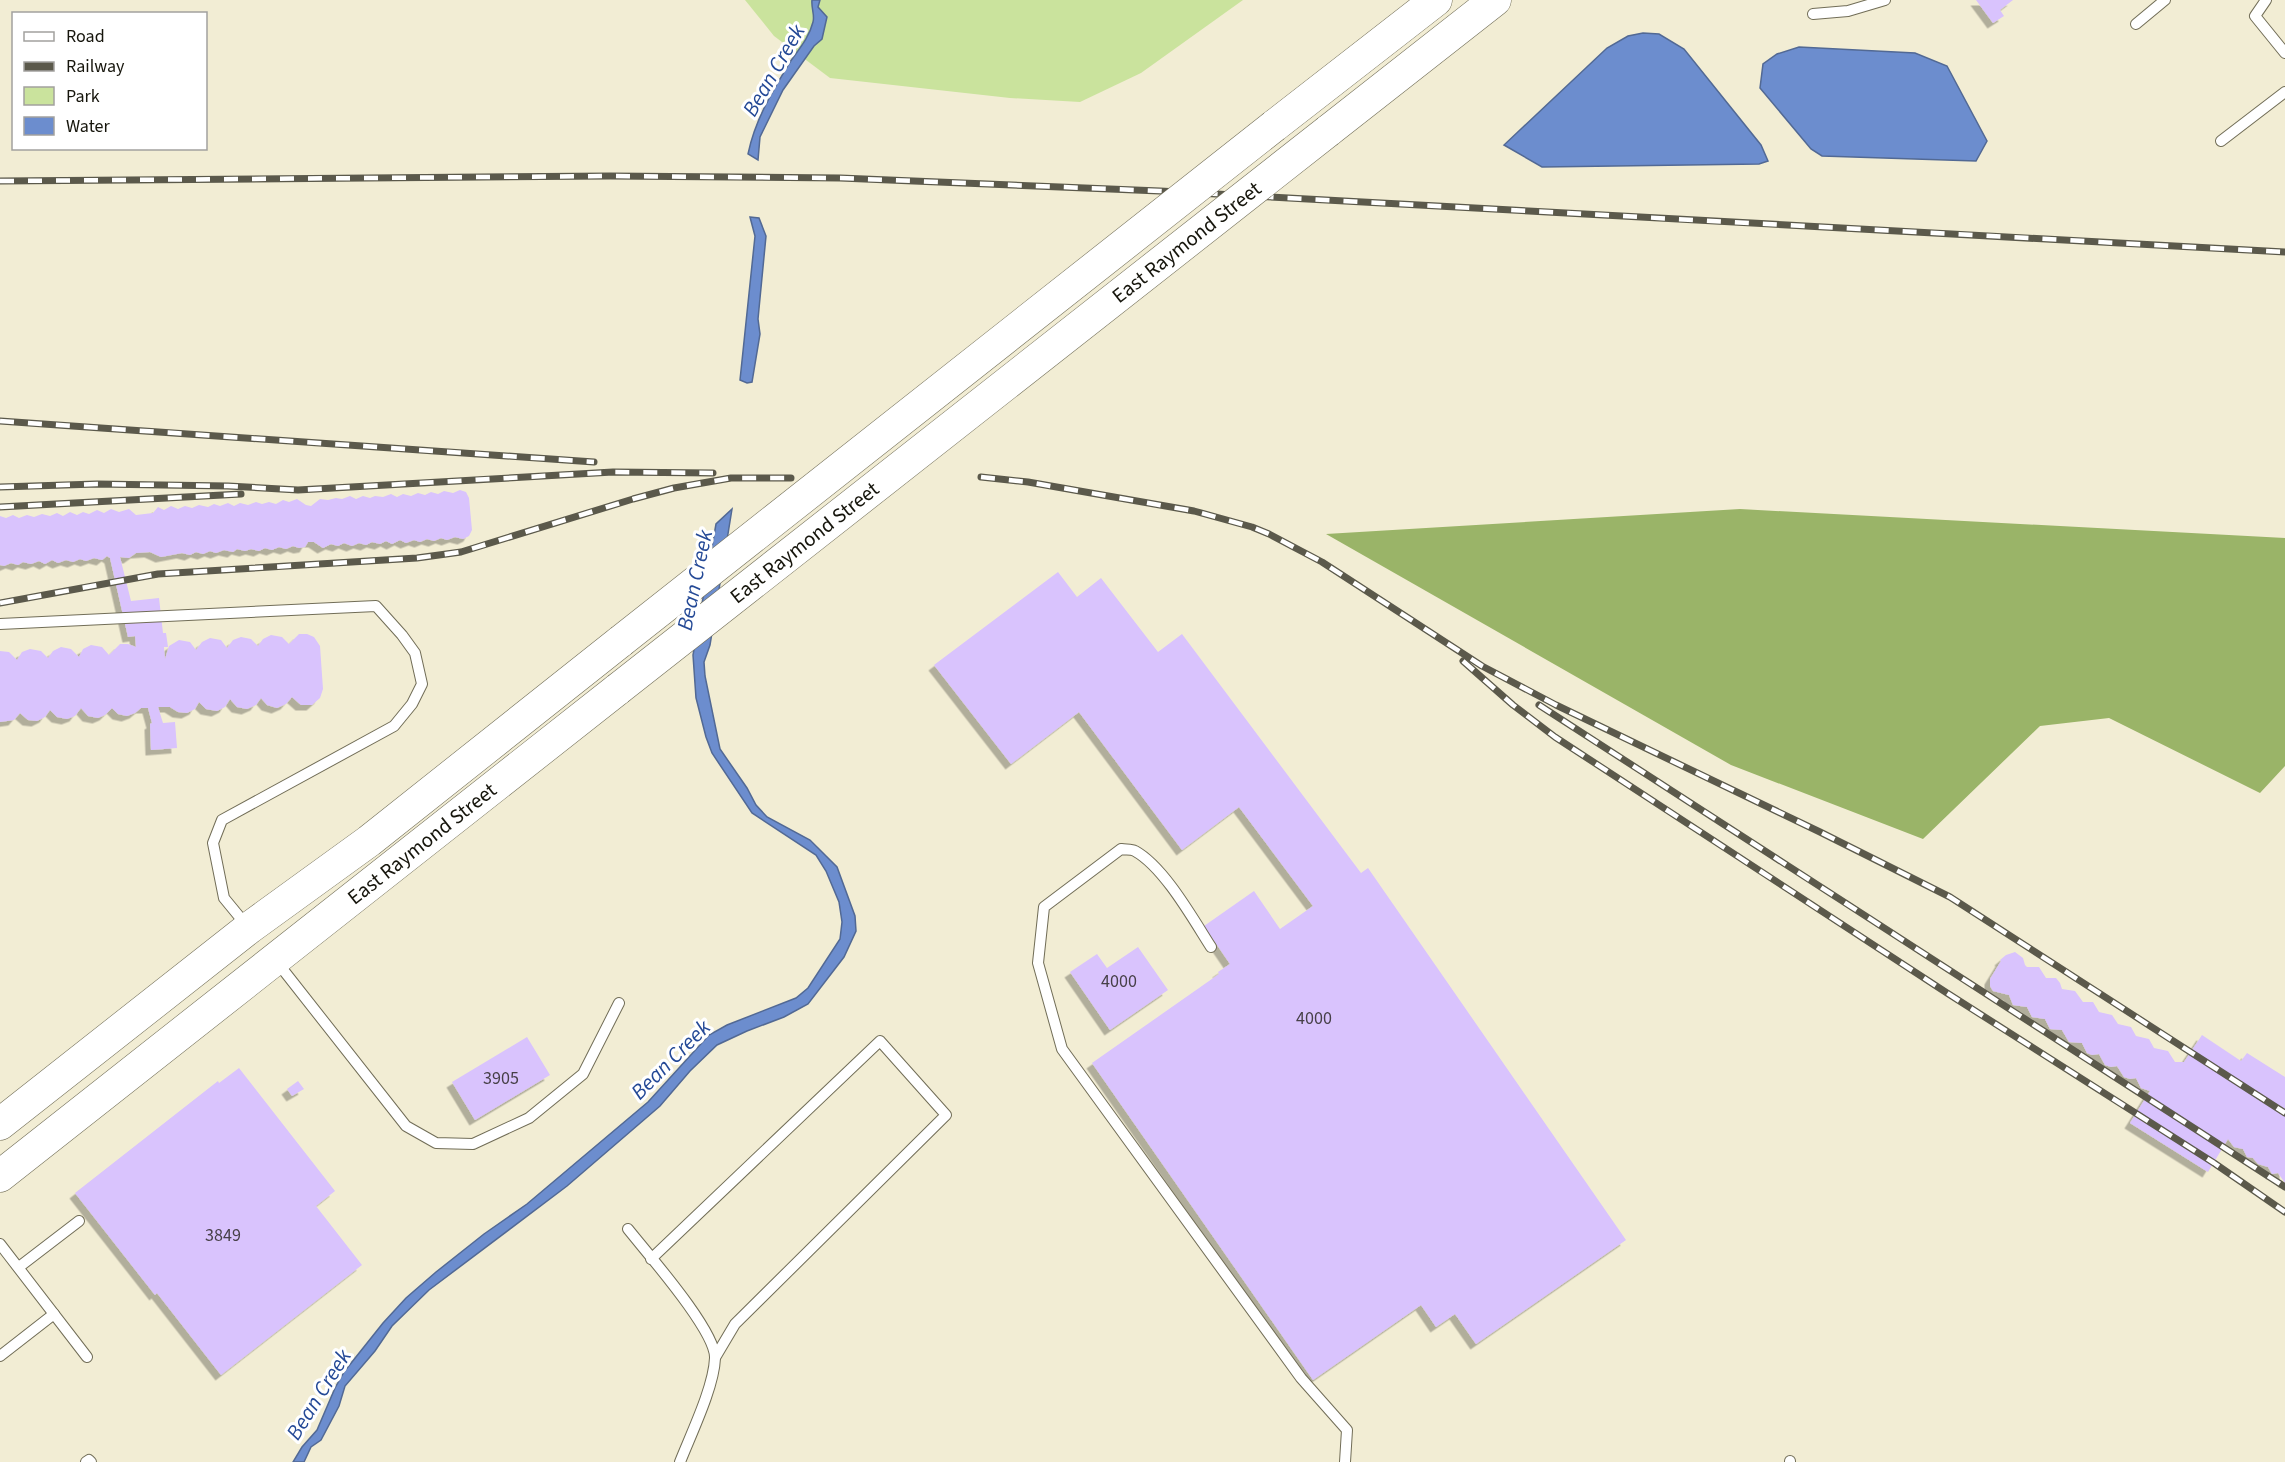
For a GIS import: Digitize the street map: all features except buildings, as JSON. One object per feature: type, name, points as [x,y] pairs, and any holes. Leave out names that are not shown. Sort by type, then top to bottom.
[{"type":"main road","name":"East Raymond Street","points":[[0,1124],[249,928],[369,841],[1436,0]]},
{"type":"main road","name":"East Raymond Street","points":[[0,1176],[1495,0]]},
{"type":"main road","points":[[249,928],[275,960]]},
{"type":"lane","points":[[1813,14],[1848,11],[1886,0]]},
{"type":"lane","points":[[2136,24],[2165,0]]},
{"type":"lane","points":[[2266,0],[2256,16],[2285,53]]},
{"type":"lane","points":[[2221,141],[2285,92]]},
{"type":"lane","points":[[0,624],[376,606],[402,635],[416,653],[422,684],[412,704],[394,726],[222,819],[213,843],[224,898],[249,928]]},
{"type":"lane","points":[[1211,947],[1173,890],[1152,865],[1134,850],[1121,849],[1044,907],[1038,963],[1062,1049],[1301,1378],[1347,1430],[1345,1462]]},
{"type":"lane","points":[[275,960],[406,1126],[436,1143],[473,1144],[529,1118],[583,1074],[619,1003]]},
{"type":"lane","points":[[651,1259],[880,1041],[946,1116],[735,1324],[716,1356],[708,1388],[680,1462]]},
{"type":"lane","points":[[18,1267],[79,1221]]},
{"type":"lane","points":[[628,1229],[705,1328],[716,1356]]},
{"type":"lane","points":[[0,1244],[87,1357]]},
{"type":"lane","points":[[0,1356],[54,1314]]},
{"type":"lane","points":[[86,1462],[90,1460],[91,1462]]},
{"type":"green space","points":[[745,0],[1243,0],[1141,73],[1080,102],[1010,98],[830,78],[774,36]]},
{"type":"green space","points":[[1740,509],[2285,538],[2285,766],[2260,793],[2109,718],[2040,726],[1923,839],[1731,765],[1326,534]]},
{"type":"water","points":[[812,0],[820,0],[818,7],[827,17],[822,39],[814,46],[783,90],[760,137],[758,160],[748,154],[755,130],[777,84],[809,33],[813,19]]},
{"type":"water","points":[[1643,33],[1659,34],[1684,49],[1761,145],[1768,161],[1759,164],[1542,167],[1504,145],[1607,48],[1628,36]]},
{"type":"water","points":[[1799,47],[1915,53],[1947,66],[1987,141],[1976,161],[1822,156],[1811,149],[1760,88],[1763,64],[1777,54]]},
{"type":"water","points":[[750,217],[759,218],[766,236],[758,319],[760,334],[752,382],[747,383],[740,380],[755,236]]},
{"type":"water","points":[[732,509],[710,645],[704,662],[720,749],[756,805],[767,817],[810,840],[837,867],[855,916],[856,931],[844,957],[808,1004],[784,1017],[717,1045],[690,1071],[660,1106],[567,1186],[429,1290],[392,1326],[375,1351],[345,1386],[339,1406],[321,1440],[311,1447],[304,1462],[293,1462],[317,1430],[344,1372],[406,1298],[484,1234],[527,1204],[648,1102],[709,1035],[727,1025],[796,998],[808,988],[840,939],[842,922],[839,902],[826,871],[816,855],[752,813],[712,753],[696,698],[693,655],[716,524]]},
{"type":"railway","points":[[0,181],[610,176],[840,178],[1160,191],[2285,252]]},
{"type":"railway","points":[[0,421],[594,462]]},
{"type":"railway","points":[[0,487],[97,484],[228,486],[298,490],[613,472],[713,473]]},
{"type":"railway","points":[[981,477],[1028,482],[1194,511],[1269,534],[1322,562],[1482,666],[1556,705],[1950,897],[2285,1113]]},
{"type":"railway","points":[[0,603],[158,574],[417,558],[461,552],[674,488],[731,478],[791,478]]},
{"type":"railway","points":[[0,507],[241,494]]},
{"type":"railway","points":[[1463,661],[1513,705],[1555,737],[1947,993],[2214,1163],[2285,1212]]},
{"type":"railway","points":[[1539,705],[2285,1187]]},
{"type":"water label","name":"Bean Creek","points":[[773,70]]},
{"type":"water label","name":"Bean Creek","points":[[694,580]]},
{"type":"water label","name":"Bean Creek","points":[[670,1059]]},
{"type":"water label","name":"Bean Creek","points":[[318,1394]]}]
